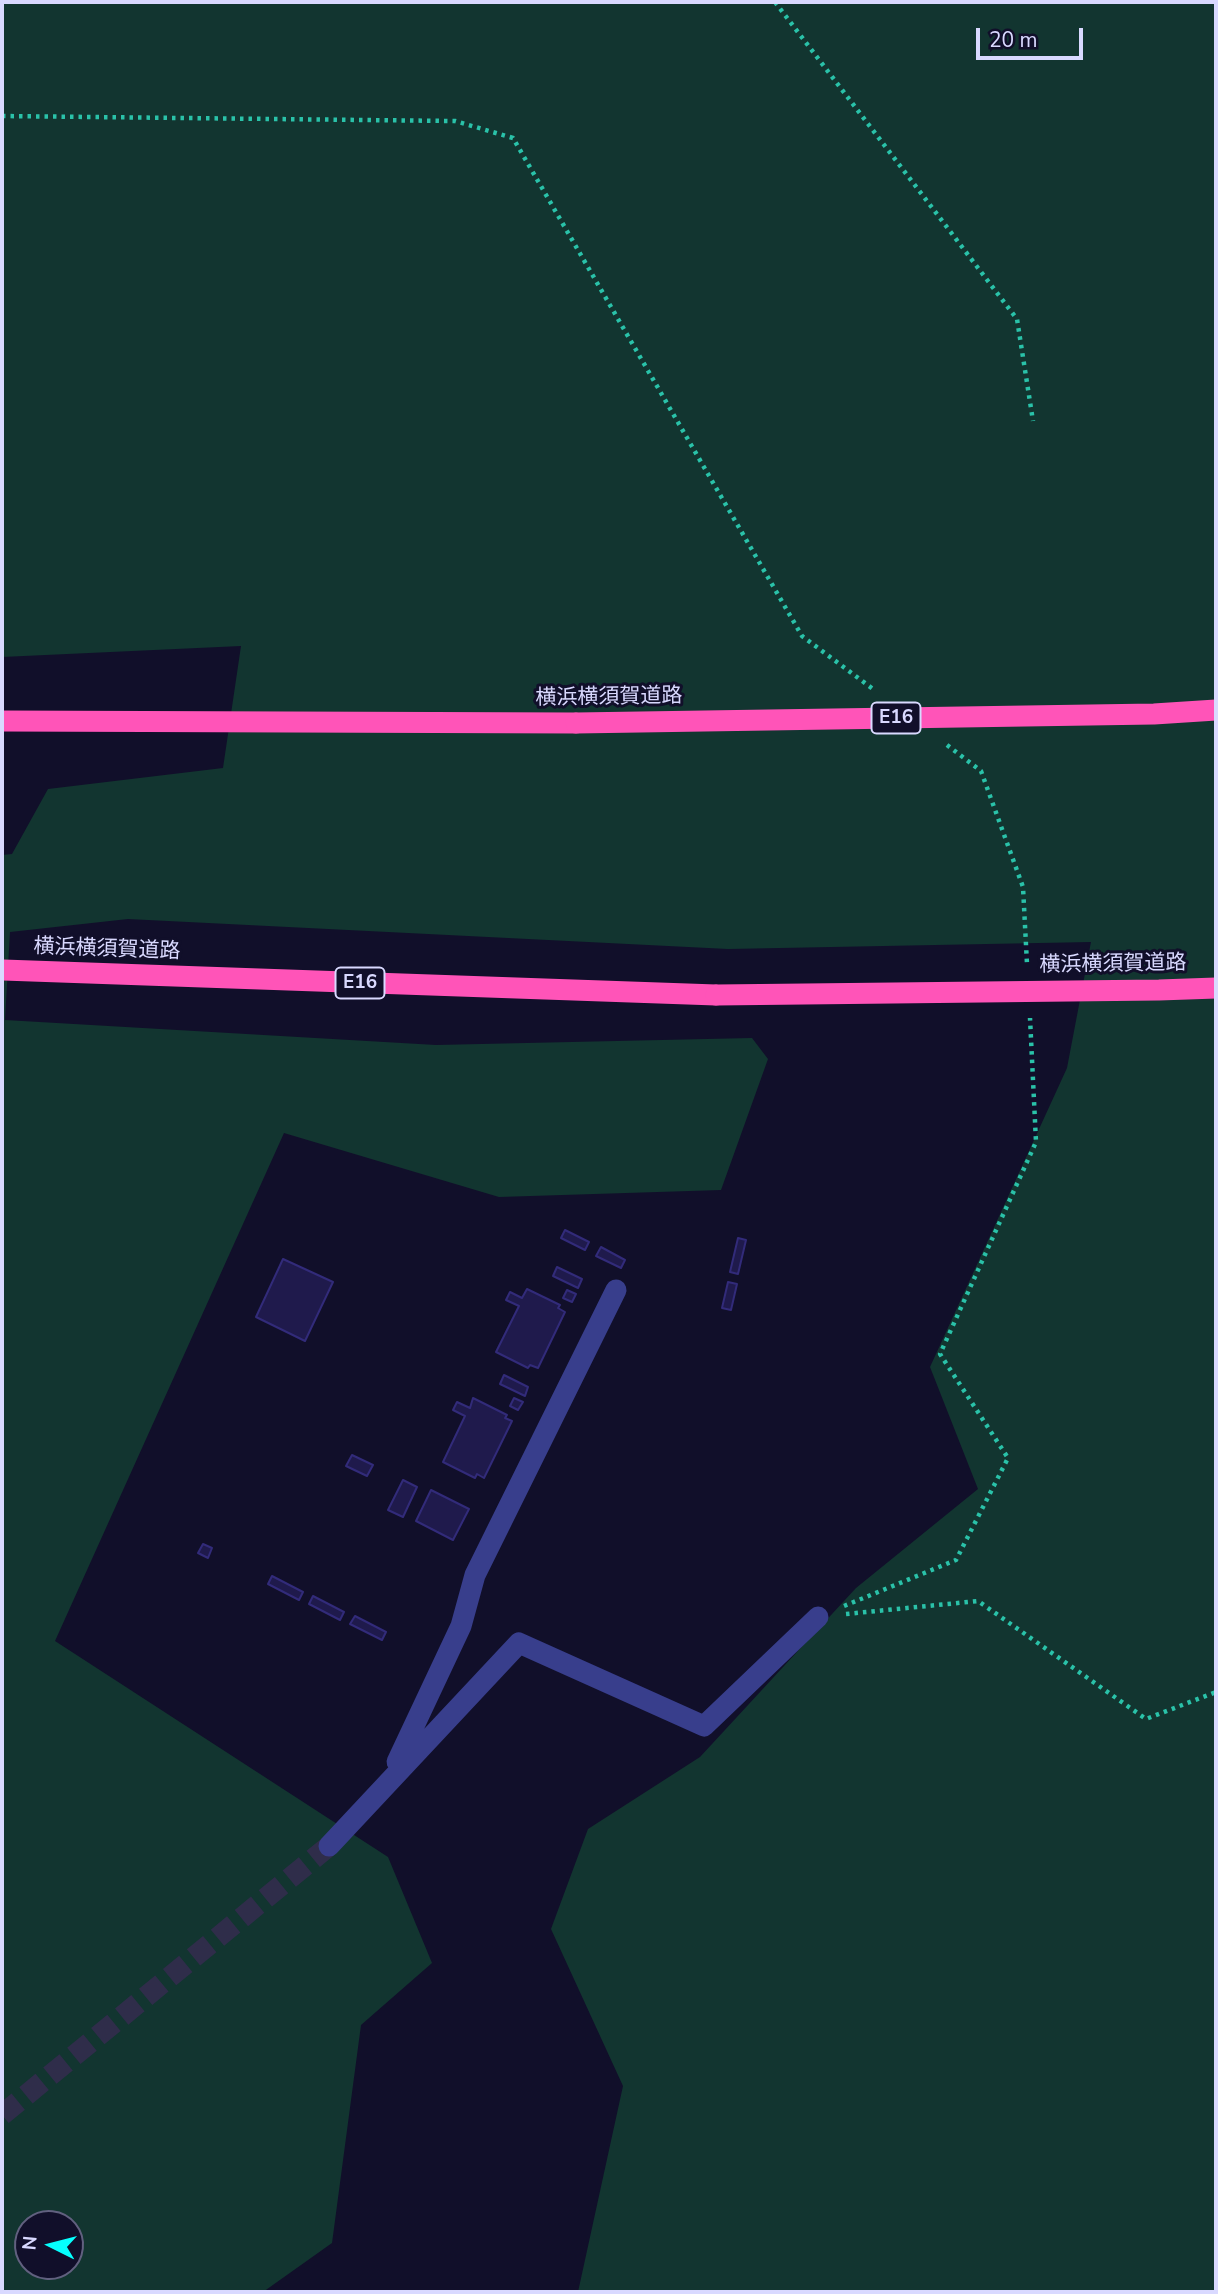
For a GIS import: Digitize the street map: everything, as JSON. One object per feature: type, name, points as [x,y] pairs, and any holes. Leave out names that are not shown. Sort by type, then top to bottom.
[{"type":"highway","name":"横浜横須賀道路","points":[[2,721],[576,723],[1154,714],[1216,710]]},
{"type":"highway","name":"横浜横須賀道路","points":[[4,971],[716,995],[1216,988]]},
{"type":"lane","points":[[389,1780],[461,1626],[475,1575],[616,1290]]},
{"type":"lane","points":[[330,1846],[519,1643],[704,1726],[818,1617]]},
{"type":"path","points":[[775,2],[1017,319],[1033,421]]},
{"type":"path","points":[[818,1617],[978,1601],[1146,1719],[1216,1692]]},
{"type":"green space","points":[[2,2],[1216,2],[1216,2292],[578,2292],[623,2086],[551,1929],[588,1829],[700,1757],[856,1588],[978,1489],[930,1367],[1067,1068],[1091,942],[728,949],[128,919],[10,932],[5,1020],[436,1045],[752,1038],[768,1059],[721,1190],[499,1197],[284,1133],[55,1641],[388,1857],[432,1963],[361,2025],[332,2243],[263,2292],[2,2292],[2,855],[12,854],[48,789],[223,768],[241,646],[2,657]]},
{"type":"building","points":[[565,1230],[589,1242],[585,1250],[561,1238]]},
{"type":"building","points":[[738,1238],[746,1240],[738,1274],[730,1272]]},
{"type":"building","points":[[601,1247],[625,1260],[621,1268],[596,1256]]},
{"type":"building","points":[[283,1259],[333,1282],[305,1341],[256,1317]]},
{"type":"building","points":[[557,1267],[582,1279],[578,1288],[553,1276]]},
{"type":"building","points":[[728,1282],[737,1284],[731,1310],[722,1308]]},
{"type":"building","points":[[527,1289],[560,1305],[558,1308],[565,1312],[538,1368],[530,1365],[528,1368],[496,1352],[519,1306],[506,1300],[510,1292],[522,1298]]},
{"type":"building","points":[[567,1290],[576,1294],[572,1302],[563,1298]]},
{"type":"building","points":[[504,1375],[528,1387],[525,1396],[500,1384]]},
{"type":"building","points":[[473,1398],[507,1415],[505,1418],[512,1421],[484,1478],[477,1474],[475,1478],[443,1462],[465,1416],[453,1410],[457,1402],[470,1408]]},
{"type":"building","points":[[514,1398],[523,1402],[518,1410],[510,1406]]},
{"type":"building","points":[[352,1455],[373,1465],[367,1476],[346,1466]]},
{"type":"building","points":[[403,1480],[417,1487],[403,1517],[388,1510]]},
{"type":"building","points":[[431,1490],[469,1509],[453,1540],[416,1521]]},
{"type":"building","points":[[203,1544],[212,1548],[208,1558],[198,1553]]},
{"type":"building","points":[[272,1576],[303,1592],[299,1600],[268,1584]]},
{"type":"building","points":[[313,1596],[344,1612],[340,1620],[309,1604]]},
{"type":"building","points":[[355,1616],[386,1632],[382,1640],[350,1624]]},
{"type":"tunnel","points":[[2,2115],[329,1846]]}]
